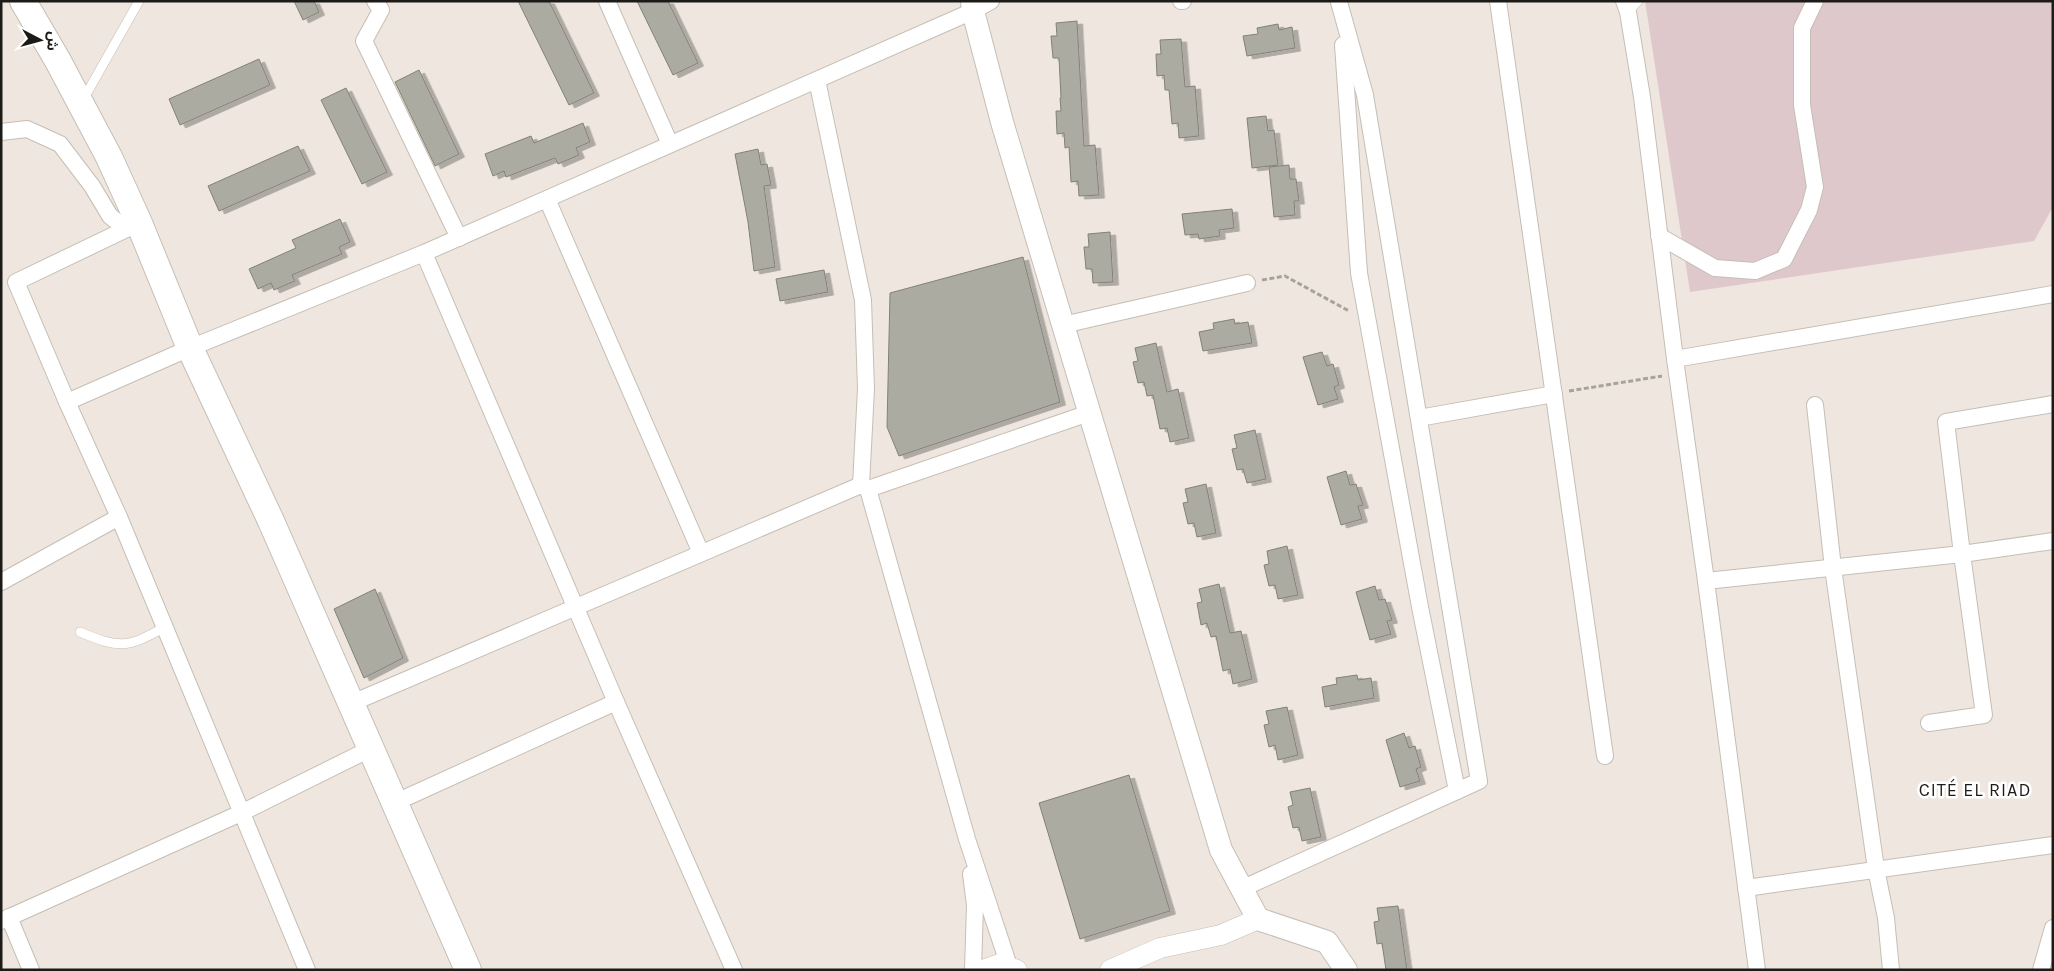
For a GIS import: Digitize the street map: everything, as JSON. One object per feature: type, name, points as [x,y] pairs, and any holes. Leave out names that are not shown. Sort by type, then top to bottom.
[{"type":"main road","points":[[23,1],[109,158],[133,226],[271,521],[468,970]]},
{"type":"main road","points":[[979,4],[1002,122],[1221,850],[1241,890],[1258,918],[1327,942],[1346,970]]},
{"type":"street","points":[[375,1],[381,10],[364,41],[459,238]]},
{"type":"street","points":[[607,1],[670,144]]},
{"type":"street","points":[[1498,1],[1605,756]]},
{"type":"street","points":[[1660,236],[1715,268],[1755,271],[1784,259],[1809,210],[1815,187],[1802,105],[1802,28],[1815,1]]},
{"type":"street","points":[[1339,2],[1346,70],[1359,273],[1420,607],[1457,791]]},
{"type":"street","points":[[1241,890],[1479,781],[1365,95],[1339,2]]},
{"type":"street","points":[[67,402],[190,348],[459,238],[817,80],[979,4]]},
{"type":"street","points":[[1630,5],[1757,970]]},
{"type":"street","points":[[817,80],[863,300],[866,390],[864,487],[967,839],[1013,968]]},
{"type":"street","points":[[1,132],[27,129],[60,144],[92,186],[110,216],[133,226]]},
{"type":"street","points":[[547,199],[701,553]]},
{"type":"street","points":[[133,226],[16,282],[119,517],[307,970]]},
{"type":"street","points":[[424,253],[575,608],[734,970]]},
{"type":"street","points":[[1063,325],[1248,283]]},
{"type":"street","points":[[1676,366],[2053,294]]},
{"type":"street","points":[[1419,418],[1554,394]]},
{"type":"street","points":[[1928,723],[1984,715],[1946,422],[2053,404]]},
{"type":"street","points":[[1815,405],[1833,568],[1876,869],[1886,918],[1891,970]]},
{"type":"street","points":[[352,703],[701,553],[864,487],[1089,413]]},
{"type":"street","points":[[1,582],[119,517]]},
{"type":"street","points":[[1706,581],[1962,554],[2053,541]]},
{"type":"street","points":[[394,803],[616,702]]},
{"type":"street","points":[[30,970],[5,919],[241,813],[372,748]]},
{"type":"street","points":[[967,839],[975,905],[973,970]]},
{"type":"street","points":[[1746,888],[2053,844]]},
{"type":"street","points":[[1110,970],[1160,948],[1221,935],[1258,918]]},
{"type":"street","points":[[2041,970],[2053,928]]},
{"type":"street","points":[[983,970],[1000,964],[1013,968]]},
{"type":"lane","points":[[81,104],[139,1]]},
{"type":"lane","points":[[80,632],[105,642],[126,645],[145,638],[164,627]]},
{"type":"path","points":[[1248,283],[1285,276],[1368,322]]},
{"type":"path","points":[[1554,394],[1676,366]]},
{"type":"shaded area","points":[[1645,1],[2053,1],[2053,207],[2034,241],[1690,292]]},
{"type":"building","points":[[294,1],[314,1],[319,12],[303,20]]},
{"type":"building","points":[[518,1],[549,1],[594,93],[569,105]]},
{"type":"building","points":[[637,1],[668,1],[698,63],[673,75]]},
{"type":"building","points":[[1077,21],[1084,146],[1095,145],[1099,195],[1079,196],[1078,181],[1071,182],[1069,147],[1065,148],[1064,133],[1057,134],[1056,111],[1061,111],[1059,58],[1053,58],[1051,36],[1057,36],[1056,23]]},
{"type":"building","points":[[1278,24],[1279,30],[1292,27],[1295,48],[1247,56],[1243,36],[1258,34],[1257,28]]},
{"type":"building","points":[[1181,39],[1185,87],[1195,86],[1199,136],[1179,138],[1178,123],[1172,124],[1169,90],[1165,90],[1164,75],[1157,76],[1156,54],[1161,54],[1160,40]]},
{"type":"building","points":[[259,59],[270,85],[180,125],[169,99]]},
{"type":"building","points":[[419,70],[459,154],[435,166],[395,82]]},
{"type":"building","points":[[346,88],[387,172],[362,184],[321,100]]},
{"type":"building","points":[[1266,116],[1268,131],[1274,130],[1278,165],[1252,168],[1247,118]]},
{"type":"building","points":[[583,123],[590,142],[576,148],[579,155],[558,164],[555,158],[506,177],[504,171],[493,176],[485,154],[531,136],[534,143]]},
{"type":"building","points":[[298,146],[310,171],[219,211],[208,186]]},
{"type":"building","points":[[758,149],[761,165],[767,164],[771,185],[764,186],[775,267],[754,271],[748,222],[735,154]]},
{"type":"building","points":[[1289,165],[1290,179],[1296,179],[1299,201],[1294,201],[1295,215],[1274,217],[1269,167]]},
{"type":"building","points":[[1232,209],[1234,228],[1219,230],[1220,236],[1199,239],[1198,234],[1185,235],[1182,214]]},
{"type":"building","points":[[340,219],[350,242],[339,247],[342,254],[292,275],[295,281],[274,290],[271,283],[258,289],[249,269],[296,248],[292,240]]},
{"type":"building","points":[[1110,232],[1113,282],[1093,283],[1092,269],[1086,269],[1084,247],[1089,247],[1088,234]]},
{"type":"building","points":[[1023,257],[1060,402],[899,456],[887,427],[890,293]]},
{"type":"building","points":[[824,270],[828,292],[780,301],[776,279]]},
{"type":"building","points":[[1234,319],[1235,324],[1248,322],[1252,343],[1203,351],[1199,332],[1214,329],[1213,323]]},
{"type":"building","points":[[1156,343],[1167,392],[1178,389],[1189,438],[1170,442],[1167,428],[1160,429],[1153,395],[1147,396],[1144,382],[1138,383],[1133,362],[1138,361],[1135,348]]},
{"type":"building","points":[[1322,352],[1327,366],[1333,364],[1339,385],[1334,387],[1338,399],[1318,405],[1303,357]]},
{"type":"building","points":[[1255,430],[1266,479],[1247,483],[1243,469],[1237,470],[1232,449],[1237,448],[1234,435]]},
{"type":"building","points":[[1346,471],[1350,485],[1356,484],[1363,505],[1358,506],[1362,519],[1341,525],[1327,477]]},
{"type":"building","points":[[1206,484],[1216,533],[1197,537],[1194,523],[1188,524],[1183,503],[1188,502],[1185,489]]},
{"type":"building","points":[[1287,546],[1298,595],[1278,599],[1275,585],[1269,586],[1264,565],[1269,564],[1267,551]]},
{"type":"building","points":[[1219,584],[1230,633],[1241,631],[1252,679],[1233,684],[1230,669],[1223,671],[1216,636],[1211,637],[1207,623],[1201,625],[1197,603],[1202,602],[1199,589]]},
{"type":"building","points":[[1375,586],[1379,600],[1385,599],[1392,620],[1387,621],[1391,634],[1370,640],[1356,592]]},
{"type":"building","points":[[375,589],[403,658],[364,678],[334,609]]},
{"type":"building","points":[[1357,675],[1358,680],[1371,678],[1374,698],[1325,707],[1322,687],[1337,684],[1336,678]]},
{"type":"building","points":[[1287,707],[1298,755],[1278,760],[1275,745],[1269,747],[1264,725],[1269,724],[1266,711]]},
{"type":"building","points":[[1404,733],[1409,748],[1415,746],[1421,767],[1416,769],[1420,781],[1400,787],[1386,740]]},
{"type":"building","points":[[1129,775],[1170,911],[1080,939],[1039,803]]},
{"type":"building","points":[[1310,788],[1321,837],[1302,841],[1299,827],[1293,828],[1288,807],[1293,805],[1290,792]]},
{"type":"building","points":[[1398,906],[1407,970],[1386,970],[1382,943],[1377,944],[1374,922],[1379,921],[1377,908]]},
{"type":"district","name":"CITÉ EL RIAD","points":[[1975,790]]}]
